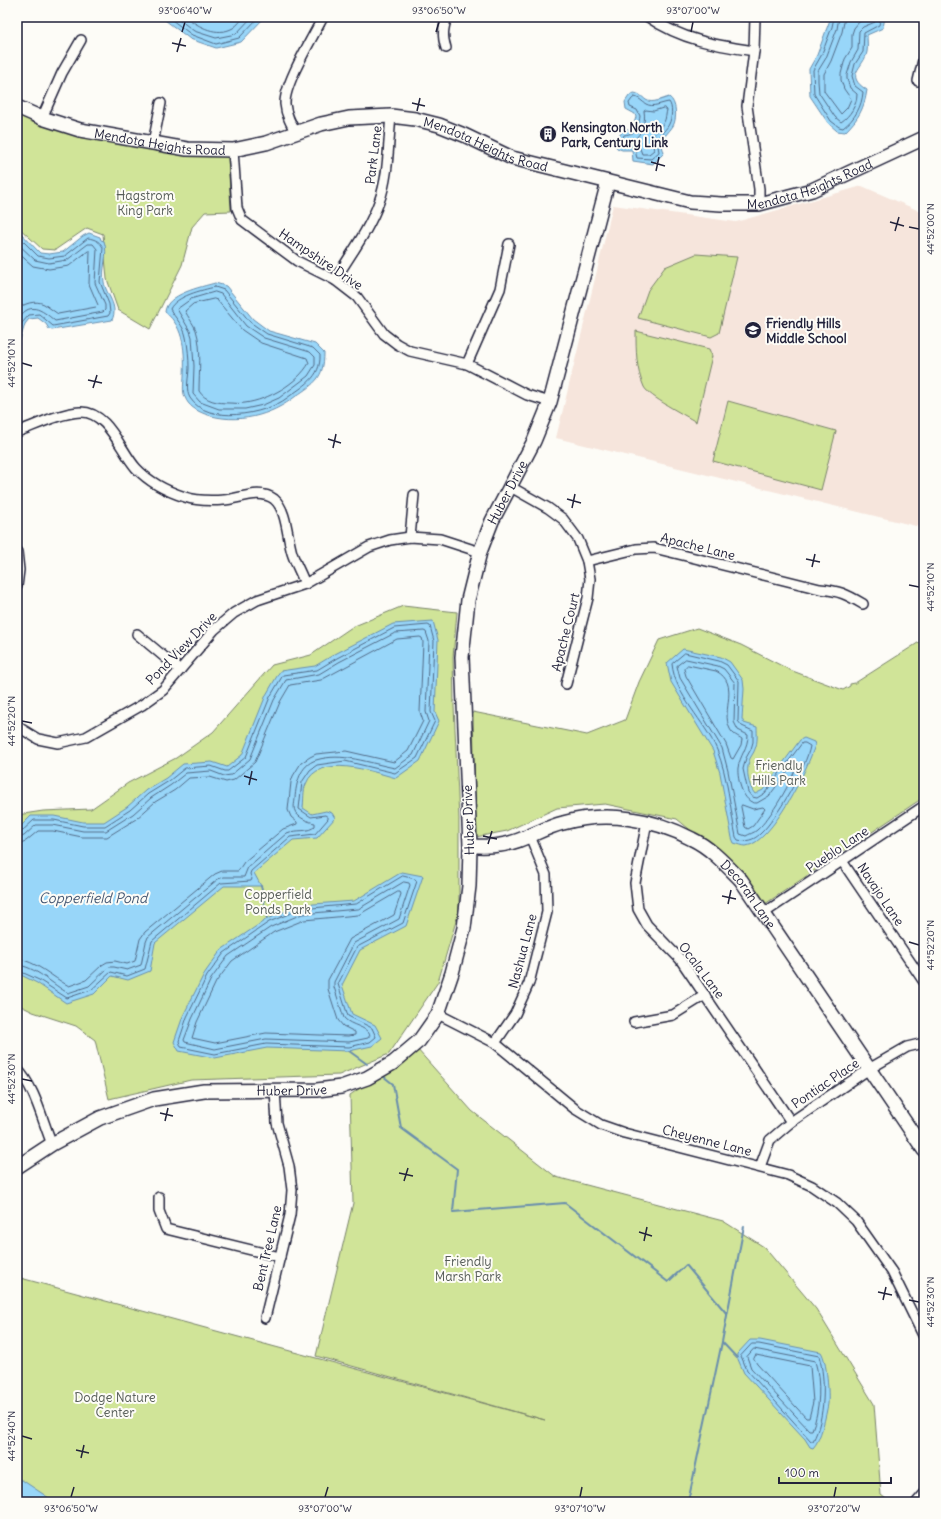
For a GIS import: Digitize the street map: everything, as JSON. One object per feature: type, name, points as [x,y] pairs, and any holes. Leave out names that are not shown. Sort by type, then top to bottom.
[{"type":"street","points":[[296,133],[289,120],[285,104],[287,87],[323,17]]},
{"type":"street","points":[[446,48],[442,29],[447,17]]},
{"type":"street","points":[[648,17],[682,35],[710,44],[754,51]]},
{"type":"street","points":[[755,17],[754,51],[747,106],[759,189],[759,204]]},
{"type":"street","points":[[42,118],[62,73],[80,40]]},
{"type":"street","points":[[918,82],[924,56]]},
{"type":"street","points":[[153,143],[161,103]]},
{"type":"street","name":"Mendota Heights Road","points":[[17,107],[42,118],[80,130],[187,149],[233,150],[266,143],[321,124],[349,118],[390,116],[415,119],[439,125],[464,135],[512,158],[690,202],[721,204],[759,204],[812,190],[924,138]]},
{"type":"street","name":"Park Lane","points":[[335,280],[368,227],[379,202],[386,172],[390,116]]},
{"type":"street","name":"Hampshire Drive","points":[[233,150],[237,208],[242,220],[297,261],[335,280],[357,297],[384,334],[397,344],[410,351],[467,364],[527,395],[550,402]]},
{"type":"street","name":"Huber Drive","points":[[17,1167],[52,1144],[100,1118],[154,1099],[204,1091],[317,1090],[341,1087],[367,1078],[393,1063],[419,1041],[438,1014],[452,973],[464,928],[469,886],[470,846],[462,656],[468,600],[480,552],[492,521],[509,486],[534,441],[550,402],[608,182]]},
{"type":"street","points":[[467,364],[500,289],[509,244]]},
{"type":"street","points":[[17,432],[69,413],[82,412],[94,415],[103,420],[135,467],[150,481],[168,491],[186,497],[205,500],[224,500],[256,494],[272,498],[279,504],[284,515],[292,554],[305,584]]},
{"type":"street","points":[[509,486],[548,508],[563,519],[578,539],[587,561]]},
{"type":"street","points":[[410,537],[414,495]]},
{"type":"street","name":"Pond View Drive","points":[[17,724],[20,728],[38,739],[58,742],[86,737],[142,705],[163,690],[214,630],[234,613],[257,600],[305,584],[369,547],[390,540],[410,537],[440,539],[480,552]]},
{"type":"street","name":"Apache Lane","points":[[587,561],[636,549],[654,548],[820,589],[838,591],[863,604]]},
{"type":"street","points":[[17,552],[19,570],[17,586]]},
{"type":"street","name":"Apache Court","points":[[566,684],[588,598],[590,579],[587,561]]},
{"type":"street","points":[[137,634],[180,670]]},
{"type":"street","name":"Pueblo Lane","points":[[764,913],[842,861],[922,811]]},
{"type":"street","name":"Decorah Lane","points":[[470,846],[501,845],[530,836],[563,822],[596,817],[632,818],[664,826],[694,839],[720,858],[741,880],[924,1150]]},
{"type":"street","name":"Ocala Lane","points":[[647,822],[634,883],[638,909],[647,925],[680,959],[706,995],[791,1122]]},
{"type":"street","name":"Nashua Lane","points":[[495,1043],[516,1014],[529,983],[547,912],[546,875],[530,836]]},
{"type":"street","name":"Navajo Lane","points":[[842,861],[924,982]]},
{"type":"street","points":[[634,1022],[673,1015],[706,995]]},
{"type":"street","name":"Cheyenne Lane","points":[[438,1014],[495,1043],[575,1109],[601,1125],[624,1133],[788,1175],[812,1186],[837,1202],[856,1221],[892,1272],[924,1337]]},
{"type":"street","name":"Pontiac Place","points":[[760,1167],[770,1140],[791,1122],[869,1069],[907,1047],[924,1043]]},
{"type":"street","points":[[17,1069],[23,1075],[30,1088],[52,1144]]},
{"type":"street","name":"Bent Tree Lane","points":[[265,1318],[290,1215],[292,1190],[289,1166],[277,1123],[275,1090]]},
{"type":"street","points":[[159,1198],[159,1211],[166,1229],[280,1257]]},
{"type":"street","points":[[916,1502],[924,1494]]},
{"type":"shaded area","name":"Friendly Hills Middle School","points":[[862,186],[924,213],[924,528],[556,438],[613,205],[736,222]]},
{"type":"green space","name":"Hagstrom King Park","points":[[17,113],[76,134],[177,154],[228,155],[231,211],[205,212],[192,227],[182,265],[150,329],[118,310],[107,279],[103,234],[87,228],[55,250],[42,249],[17,226]]},
{"type":"green space","points":[[696,254],[737,257],[719,333],[711,337],[638,318],[648,290],[665,267]]},
{"type":"green space","points":[[636,331],[709,349],[712,356],[696,422],[660,401],[644,387],[641,380],[636,352]]},
{"type":"green space","points":[[728,401],[836,431],[821,490],[713,461]]},
{"type":"green space","name":"Copperfield Ponds Park","points":[[403,606],[457,612],[453,657],[459,819],[459,911],[438,982],[389,1054],[339,1075],[191,1080],[109,1099],[95,1040],[76,1026],[33,1012],[17,1004],[17,815],[43,811],[91,809],[128,783],[176,758],[213,732],[272,665],[311,655],[352,627]]},
{"type":"green space","name":"Friendly Hills Park","points":[[697,628],[741,645],[790,670],[843,690],[850,686],[850,684],[855,683],[924,639],[924,797],[765,904],[741,872],[677,819],[605,804],[557,808],[507,831],[476,837],[473,712],[587,735],[625,720],[639,682],[659,640]]},
{"type":"green space","name":"Friendly Marsh Park","points":[[417,1049],[472,1111],[556,1177],[723,1221],[764,1247],[816,1309],[874,1404],[881,1495],[890,1502],[17,1502],[17,1277],[545,1420],[316,1356],[353,1203],[350,1095]]},
{"type":"water","points":[[161,17],[265,17],[241,42],[216,48],[190,39]]},
{"type":"water","points":[[831,17],[885,17],[883,28],[867,35],[867,52],[856,76],[856,80],[867,90],[866,97],[860,113],[845,132],[837,131],[828,123],[810,96],[809,69],[817,55]]},
{"type":"water","points":[[634,93],[651,102],[669,97],[674,103],[676,115],[673,126],[661,142],[664,153],[653,164],[633,161],[632,150],[622,150],[617,148],[615,143],[623,130],[632,130],[636,117],[635,114],[626,109],[625,102],[629,96]]},
{"type":"water","points":[[17,229],[40,253],[49,254],[63,252],[89,233],[100,237],[101,240],[104,241],[106,251],[103,277],[105,287],[113,305],[114,315],[112,320],[52,330],[38,318],[29,319],[25,324],[17,350]]},
{"type":"water","points":[[215,283],[226,286],[253,319],[269,331],[315,344],[324,353],[324,361],[317,379],[276,409],[253,417],[229,419],[217,417],[202,413],[191,406],[184,395],[184,350],[180,333],[172,318],[165,312],[171,300],[185,292]]},
{"type":"water","name":"Copperfield Pond","points":[[433,621],[438,640],[435,712],[439,721],[420,761],[396,778],[361,769],[334,766],[322,769],[312,774],[305,786],[303,808],[312,814],[326,811],[332,813],[335,818],[317,838],[293,840],[254,873],[261,886],[224,886],[155,943],[150,971],[128,980],[112,976],[94,994],[66,1003],[37,983],[17,973],[17,830],[31,816],[54,816],[83,822],[104,822],[127,807],[146,790],[166,778],[183,764],[212,762],[227,767],[242,755],[266,695],[280,671],[315,666],[393,624]]},
{"type":"water","points":[[683,649],[721,657],[730,662],[743,680],[744,689],[742,719],[744,723],[757,727],[757,744],[748,765],[749,783],[755,794],[763,790],[800,740],[804,738],[814,742],[815,745],[805,770],[788,803],[767,832],[756,842],[746,846],[734,843],[720,773],[713,751],[671,682],[667,663]]},
{"type":"water","points":[[402,872],[423,876],[406,926],[360,950],[342,985],[352,1014],[375,1025],[382,1038],[372,1046],[349,1051],[267,1048],[215,1058],[179,1051],[174,1042],[183,1016],[204,974],[221,950],[267,919],[300,905],[354,901]]},
{"type":"water","points":[[750,1340],[760,1340],[821,1352],[826,1370],[828,1404],[821,1433],[813,1448],[810,1447],[805,1439],[744,1373],[737,1354]]},
{"type":"water","points":[[17,1480],[22,1480],[55,1502],[17,1502]]},
{"type":"waterway","points":[[261,886],[262,890]]},
{"type":"waterway","points":[[263,898],[267,919]]},
{"type":"waterway","points":[[349,1051],[367,1064]]},
{"type":"waterway","points":[[383,1076],[393,1084],[401,1128],[457,1169],[453,1212],[565,1203],[668,1282],[686,1265],[727,1314]]},
{"type":"waterway","points":[[688,1502],[722,1342],[744,1226]]},
{"type":"waterway","points":[[722,1342],[737,1358]]},
{"type":"place","name":"Kensington North Park, Century Link","points":[[548,134]]},
{"type":"place","name":"Friendly Hills Middle School","points":[[753,330]]},
{"type":"park label","name":"Dodge Nature Center","points":[[115,1404]]}]
